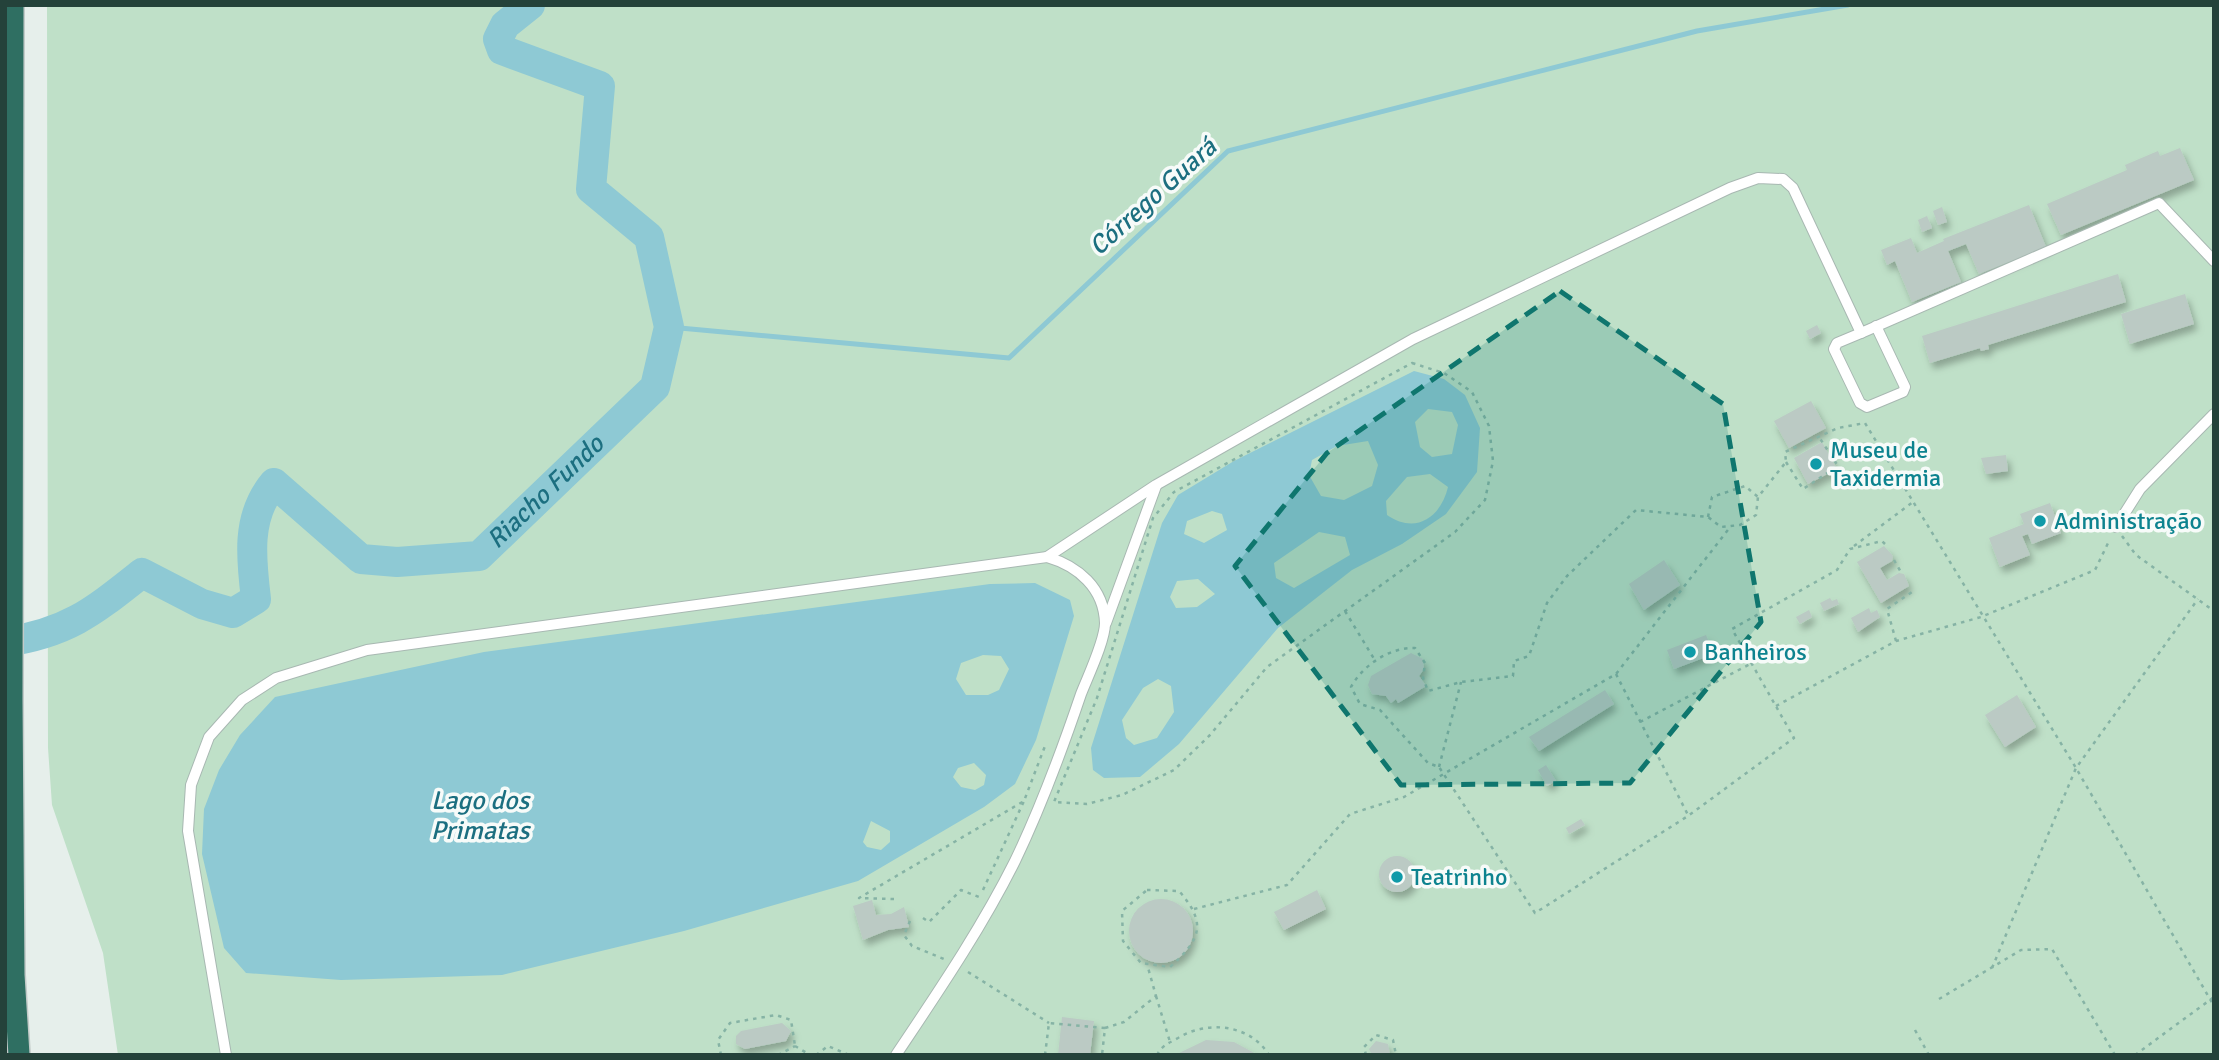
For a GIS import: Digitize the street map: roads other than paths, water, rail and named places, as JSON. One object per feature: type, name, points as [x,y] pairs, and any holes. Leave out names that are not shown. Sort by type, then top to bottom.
[{"type":"highway","points":[[13,5],[12,700],[14,975],[19,1055]]},
{"type":"lane","points":[[1047,557],[1156,485],[1413,339],[1758,178],[1783,179],[1793,188],[1861,332]]},
{"type":"lane","points":[[1876,326],[1905,387],[1903,392],[1867,407],[1860,404],[1835,349],[1837,343],[1861,332],[2159,203],[2214,261]]},
{"type":"lane","points":[[2116,527],[2140,489],[2214,414]]},
{"type":"lane","points":[[896,1055],[957,964],[1014,863],[1036,813],[1156,485]]},
{"type":"lane","points":[[226,1055],[188,831],[191,785],[209,737],[242,700],[276,678],[367,650],[1047,557],[1069,563],[1083,573],[1103,612],[1105,626]]},
{"type":"water","points":[[1414,371],[1444,379],[1465,395],[1480,428],[1477,472],[1446,514],[1402,544],[1352,570],[1278,628],[1179,744],[1140,777],[1104,778],[1093,770],[1091,748],[1162,523],[1178,495],[1234,461]],"holes":[[[1428,409],[1452,412],[1458,425],[1452,454],[1432,457],[1420,447],[1415,422]],[[1368,441],[1378,465],[1372,486],[1344,500],[1321,496],[1309,475],[1312,460],[1337,446]],[[1430,474],[1448,487],[1440,507],[1426,520],[1417,523],[1398,521],[1387,515],[1386,501],[1407,477]],[[1212,511],[1222,514],[1227,530],[1204,543],[1184,534],[1187,521]],[[1319,532],[1345,537],[1350,555],[1294,588],[1276,578],[1274,563]],[[1198,579],[1215,594],[1197,607],[1176,608],[1170,597],[1177,581]],[[1158,679],[1171,686],[1174,712],[1157,738],[1134,745],[1126,738],[1122,720],[1143,688]]]},
{"type":"water","name":"Lago dos Primatas","points":[[1035,583],[1070,600],[1074,616],[1036,740],[1015,784],[984,807],[858,881],[684,931],[502,975],[341,980],[246,973],[224,948],[202,854],[204,809],[219,770],[240,735],[275,697],[484,652],[990,584]],"holes":[[[983,655],[1001,656],[1009,669],[999,690],[988,695],[966,695],[956,679],[961,663]],[[974,763],[986,775],[984,785],[975,790],[961,787],[953,777],[958,768]],[[871,821],[890,831],[890,842],[881,850],[867,847],[863,842]]]},
{"type":"waterway","name":"Riacho Fundo","points":[[5,642],[46,633],[79,618],[142,573],[202,604],[233,613],[256,599],[252,553],[255,523],[265,496],[274,483],[361,559],[397,562],[479,556],[655,387],[669,327],[649,237],[591,189],[600,86],[502,50],[498,39],[505,25],[530,5]]},
{"type":"waterway","name":"Córrego Guará","points":[[669,327],[1009,358],[1228,151],[1697,31],[1848,5]]},
{"type":"place","name":"Museu de Taxidermia","points":[[1816,464]]},
{"type":"place","name":"Administração","points":[[2040,521]]},
{"type":"place","name":"Banheiros","points":[[1690,652]]},
{"type":"place","name":"Teatrinho","points":[[1397,877]]}]
